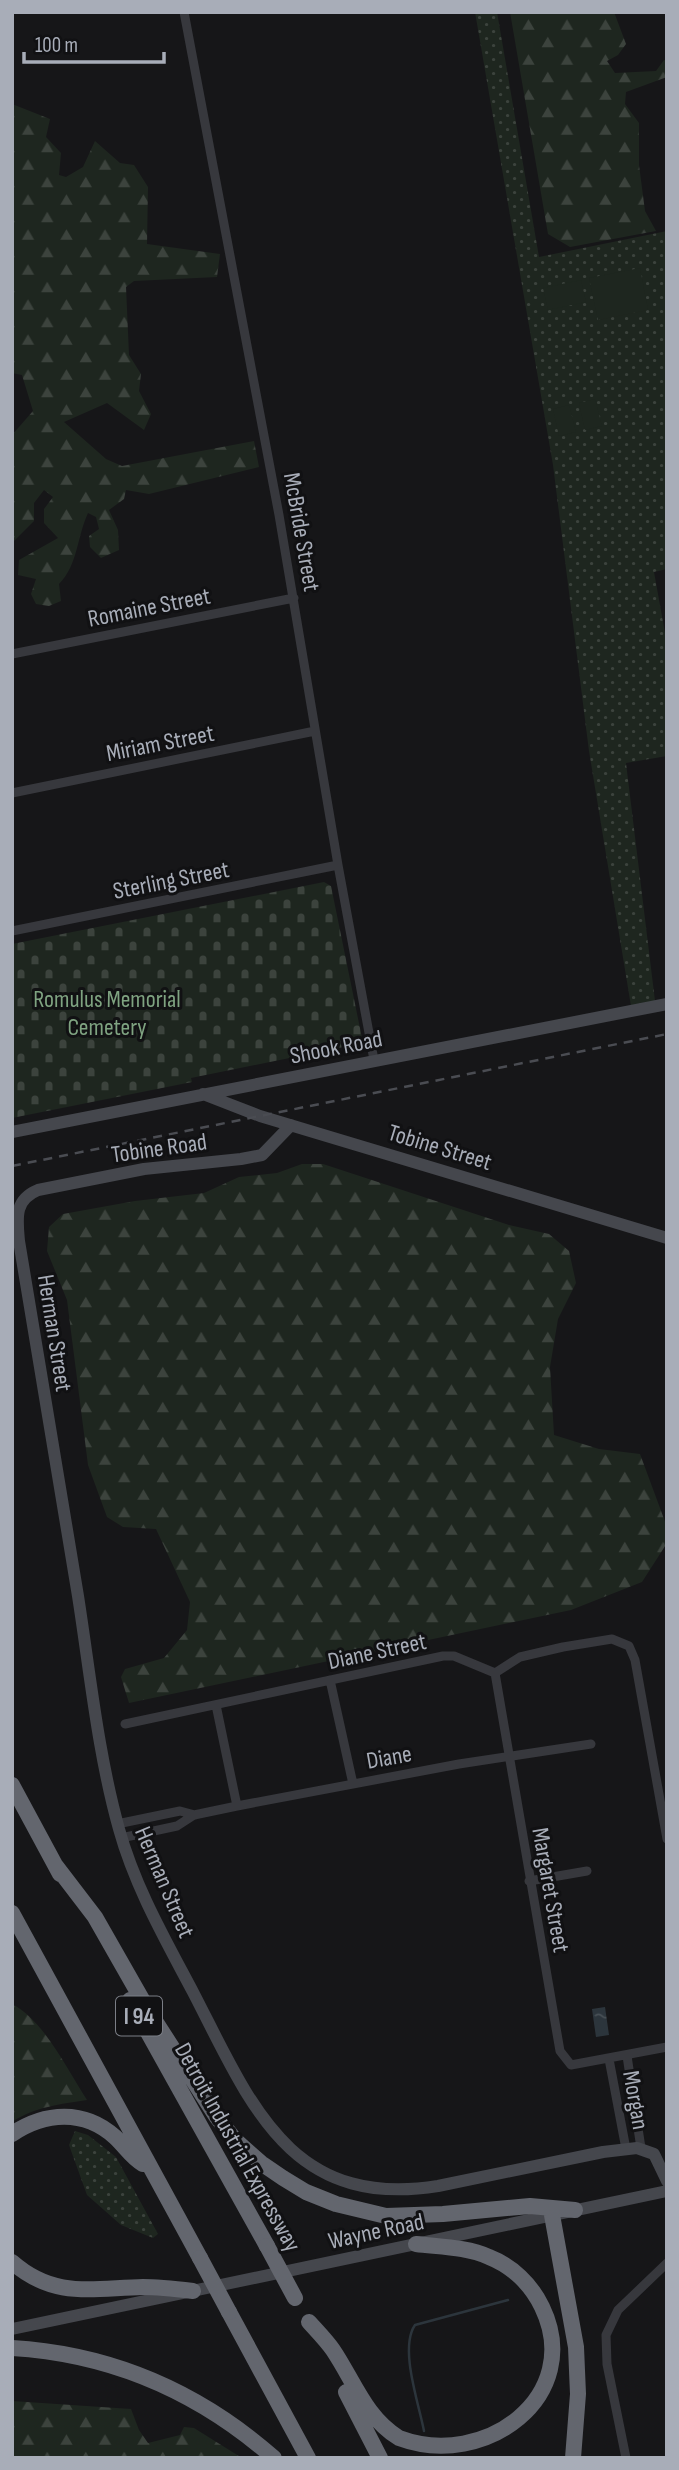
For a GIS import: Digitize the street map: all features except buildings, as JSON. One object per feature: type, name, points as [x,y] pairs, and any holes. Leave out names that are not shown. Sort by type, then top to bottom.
[{"type":"highway","name":"Detroit Industrial Expressway","points":[[12,1785],[309,2322],[380,2458]]},
{"type":"highway","points":[[56,1866],[95,1917],[148,2010],[216,2116],[235,2140],[283,2178],[306,2192],[336,2204],[386,2216],[530,2206],[575,2210]]},
{"type":"highway","name":"I 94","points":[[12,1913],[308,2458]]},
{"type":"highway","points":[[12,2134],[33,2121],[47,2117],[76,2117],[100,2126],[112,2134],[134,2158],[150,2168]]},
{"type":"highway","points":[[552,2215],[576,2347],[578,2394],[573,2458]]},
{"type":"highway","points":[[309,2322],[332,2350],[368,2410],[397,2437],[416,2446],[449,2453],[477,2449],[509,2435],[537,2405],[548,2381],[551,2333],[547,2318],[538,2300],[519,2275],[490,2257],[466,2250],[416,2244]]},
{"type":"highway","points":[[12,2262],[33,2278],[60,2288],[76,2290],[146,2287],[193,2291]]},
{"type":"highway","points":[[12,2348],[58,2352],[93,2360],[159,2382],[220,2415],[274,2458]]},
{"type":"street","name":"McBride Street","points":[[184,12],[294,598],[338,865],[374,1060]]},
{"type":"street","name":"Romaine Street","points":[[12,654],[294,598]]},
{"type":"street","name":"Miriam Street","points":[[12,793],[315,731]]},
{"type":"street","name":"Sterling Street","points":[[12,931],[338,865]]},
{"type":"street","name":"Shook Road","points":[[12,1132],[667,1004]]},
{"type":"street","name":"Tobine Street","points":[[203,1094],[260,1116],[667,1238]]},
{"type":"street","name":"Tobine Road","points":[[24,1199],[38,1190],[144,1169],[262,1155],[291,1125]]},
{"type":"street","name":"Herman Street","points":[[24,1199],[16,1215],[19,1241],[117,1824],[148,1905],[254,2107],[278,2139],[308,2163],[330,2175],[380,2189],[410,2190],[641,2148]]},
{"type":"street","points":[[495,1673],[514,1659],[563,1647],[612,1639],[629,1646],[638,1672],[667,1839]]},
{"type":"street","name":"Diane Street","points":[[125,1724],[443,1656],[454,1656],[495,1673]]},
{"type":"street","name":"Margaret Street","points":[[495,1673],[560,2051],[572,2065],[618,2057]]},
{"type":"street","points":[[330,1680],[353,1784]]},
{"type":"street","points":[[216,1705],[237,1807]]},
{"type":"street","name":"Diane","points":[[121,1838],[177,1826],[195,1815],[353,1784],[591,1744]]},
{"type":"street","name":"Diane","points":[[117,1824],[180,1811],[195,1815]]},
{"type":"street","points":[[529,1881],[587,1871]]},
{"type":"street","points":[[618,2057],[667,2047]]},
{"type":"street","name":"Morgan","points":[[618,2057],[626,2149]]},
{"type":"street","name":"Morgan","points":[[618,2057],[641,2148]]},
{"type":"street","points":[[641,2148],[650,2151],[657,2158],[667,2181]]},
{"type":"street","name":"Wayne Road","points":[[12,2329],[667,2191]]},
{"type":"street","points":[[626,2458],[607,2364],[606,2335],[618,2310],[667,2263]]},
{"type":"green space","points":[[475,12],[497,12],[539,257],[667,231],[667,569],[654,572],[667,644],[667,756],[626,763],[655,1001],[631,1006],[589,751],[553,465]]},
{"type":"green space","points":[[510,12],[614,12],[626,44],[618,55],[607,61],[615,73],[656,71],[664,60],[667,61],[667,77],[626,92],[625,104],[639,123],[639,165],[645,211],[656,231],[570,247],[548,234]]},
{"type":"green space","points":[[12,104],[50,119],[46,137],[61,153],[59,175],[66,177],[83,167],[95,141],[120,163],[134,165],[148,187],[147,244],[220,254],[217,277],[134,281],[126,287],[129,355],[141,374],[139,391],[151,414],[144,430],[107,403],[64,422],[106,459],[122,466],[254,441],[259,467],[149,494],[126,490],[124,499],[109,510],[118,530],[119,550],[101,558],[90,547],[89,536],[99,529],[96,517],[88,513],[74,559],[59,584],[61,601],[49,606],[36,604],[31,594],[36,579],[18,575],[19,560],[58,538],[44,523],[44,509],[53,497],[44,490],[34,503],[34,521],[12,543],[12,435],[33,411],[22,375],[12,373]]},
{"type":"green space","points":[[640,268],[648,310],[598,320],[589,278]]},
{"type":"green space","points":[[581,280],[586,302],[548,310],[543,288]]},
{"type":"green space","points":[[595,399],[602,426],[585,430],[579,403]]},
{"type":"green space","points":[[569,405],[576,432],[559,436],[553,409]]},
{"type":"green space","name":"Romulus Memorial Cemetery","points":[[324,882],[331,886],[363,1043],[191,1078],[192,1082],[12,1118],[12,944]]},
{"type":"green space","points":[[302,1164],[323,1164],[509,1225],[549,1234],[569,1251],[576,1283],[558,1319],[550,1367],[554,1435],[599,1449],[640,1454],[667,1527],[667,1543],[642,1582],[571,1610],[129,1703],[121,1677],[125,1669],[164,1658],[187,1630],[190,1602],[156,1529],[123,1527],[107,1517],[88,1465],[67,1300],[47,1251],[49,1227],[63,1214],[135,1201],[204,1193],[239,1177],[277,1173]]},
{"type":"green space","points":[[12,2004],[35,2022],[45,2034],[87,2100],[39,2110],[12,2122]]},
{"type":"green space","points":[[75,2131],[88,2135],[116,2157],[158,2234],[153,2238],[121,2225],[87,2195],[69,2145]]},
{"type":"green space","points":[[12,2401],[131,2409],[139,2430],[148,2443],[180,2435],[184,2427],[194,2428],[242,2458],[12,2458]]},
{"type":"water","points":[[605,2007],[609,2035],[596,2037],[592,2009]]},
{"type":"waterway","points":[[424,2431],[409,2362],[409,2347],[415,2325],[508,2300]]},
{"type":"railway","points":[[12,1166],[667,1034]]}]
